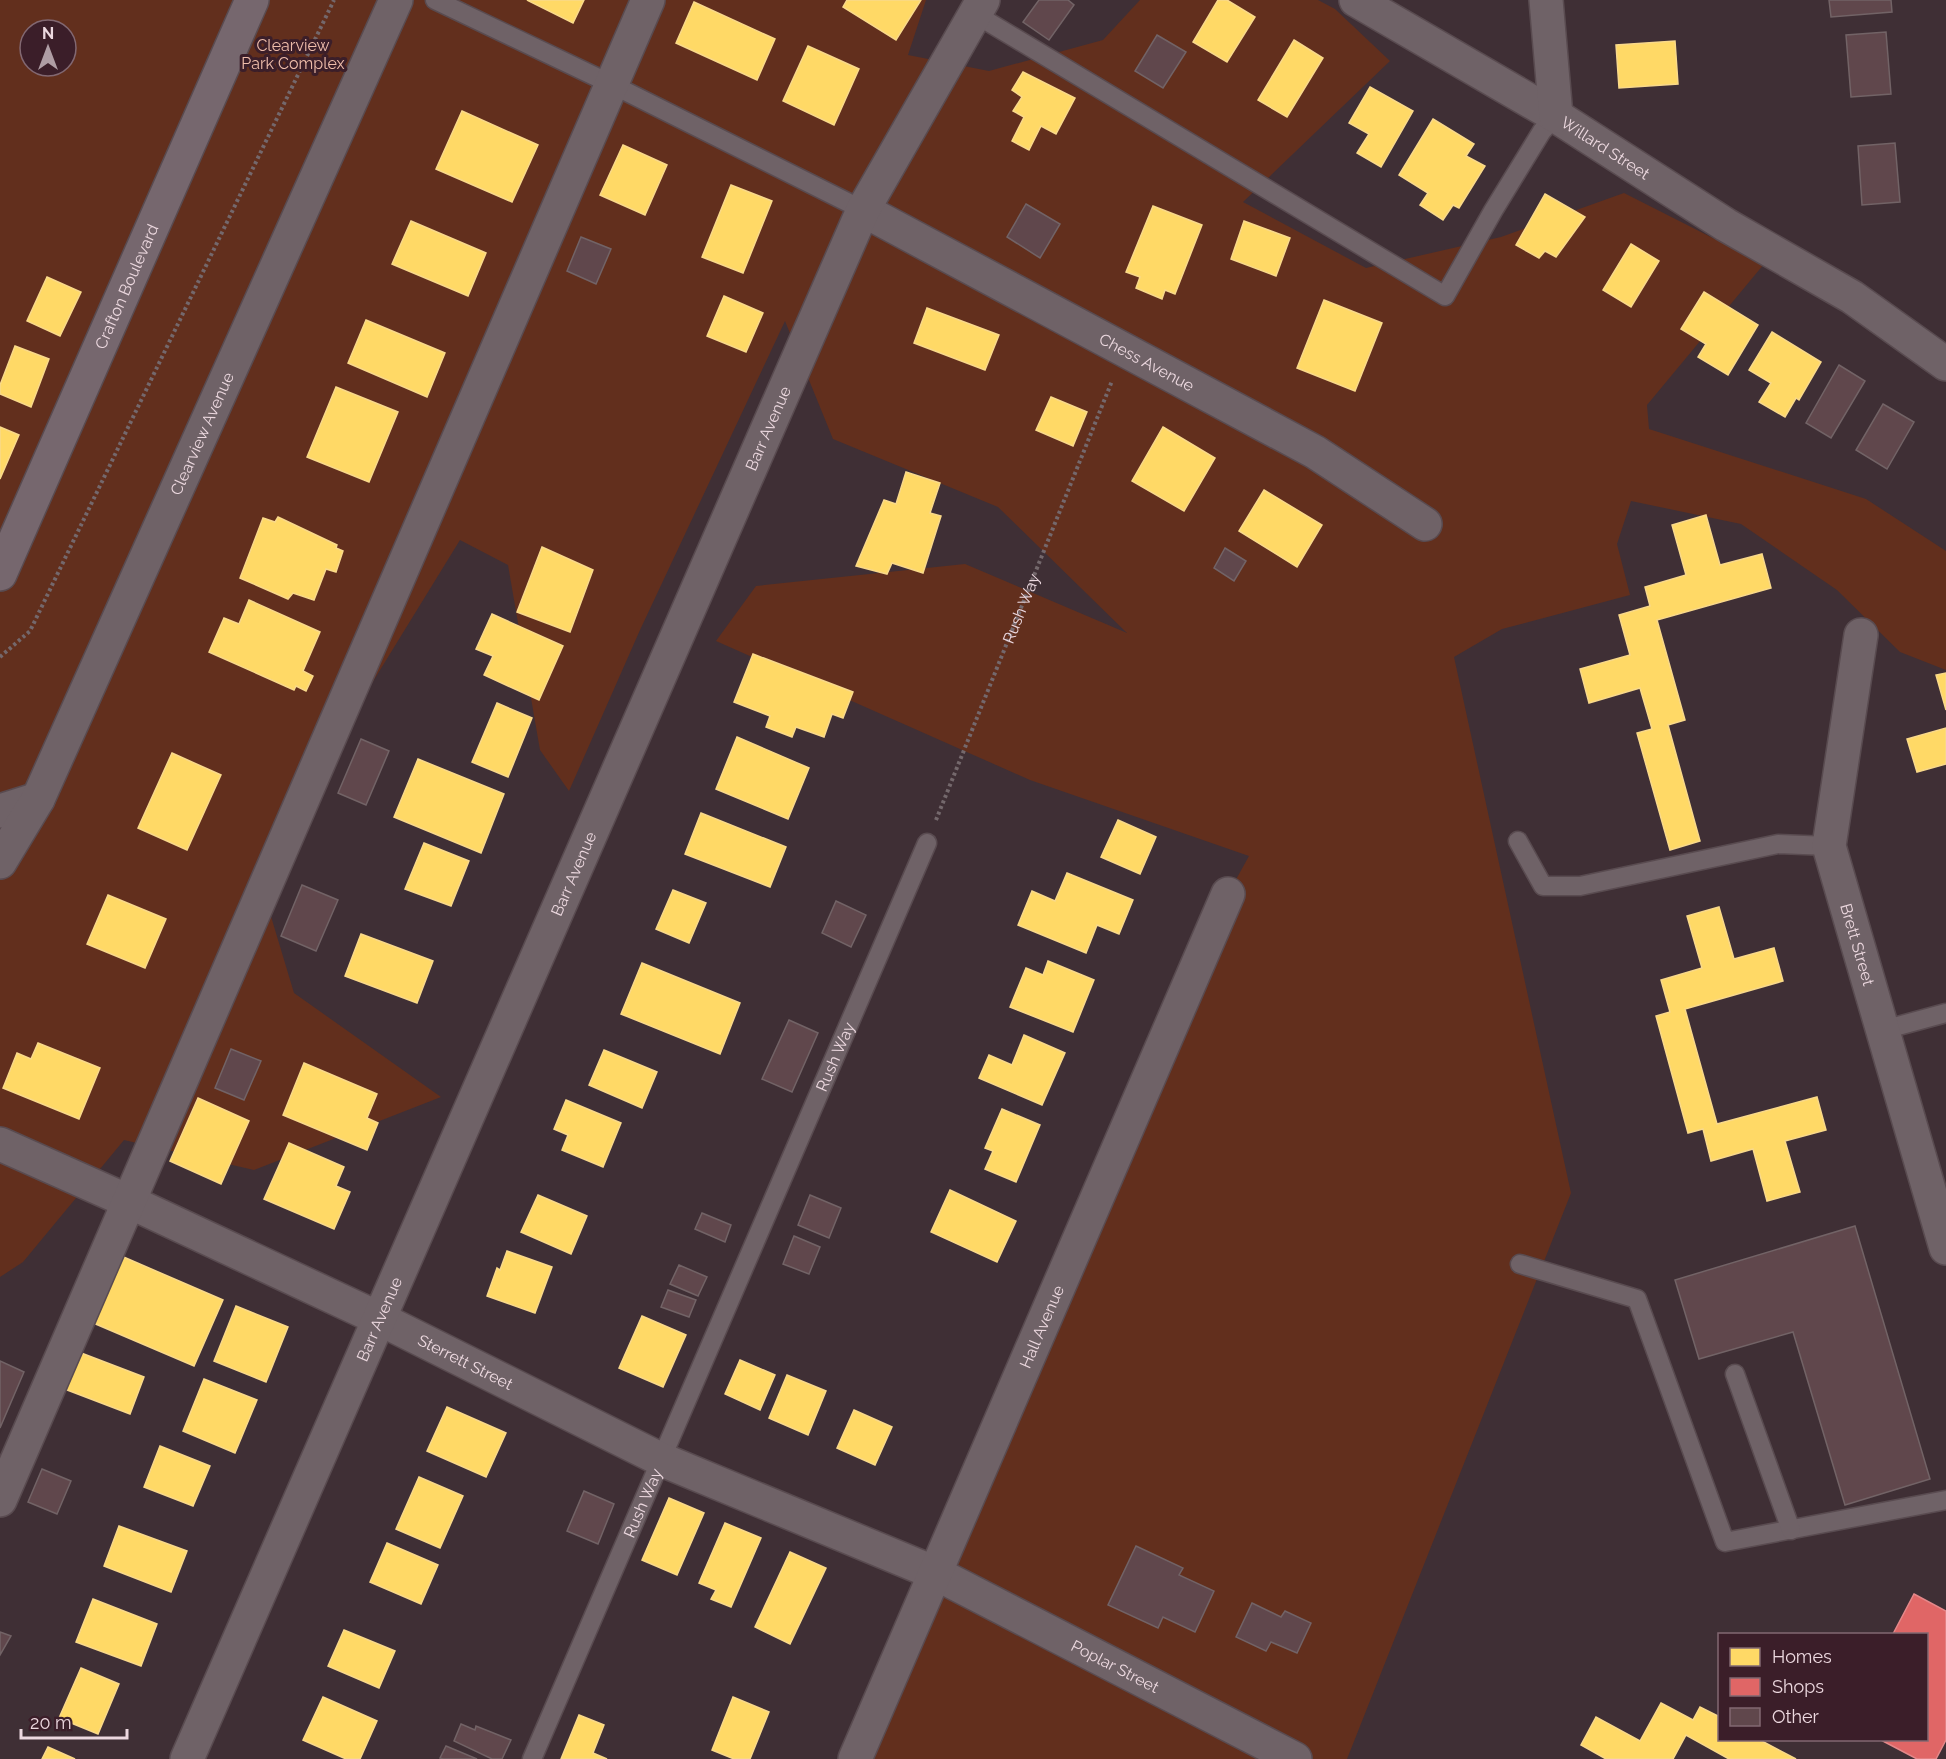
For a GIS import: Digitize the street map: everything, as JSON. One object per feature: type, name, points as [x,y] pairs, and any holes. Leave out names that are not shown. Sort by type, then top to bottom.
[{"type":"main road","name":"Crafton Boulevard","points":[[0,574],[252,0]]},
{"type":"street","name":"Clearview Avenue","points":[[0,862],[38,800],[396,0]]},
{"type":"street","points":[[0,1500],[648,0]]},
{"type":"street","name":"Willard Street","points":[[1356,0],[1556,116],[1726,225],[1852,297],[1946,364]]},
{"type":"street","points":[[1546,0],[1556,116]]},
{"type":"street","name":"Barr Avenue","points":[[187,1759],[863,210],[979,7]]},
{"type":"street","name":"Chess Avenue","points":[[863,210],[1315,452],[1425,524]]},
{"type":"street","name":"Brett Street","points":[[1861,635],[1829,846],[1946,1248]]},
{"type":"street","points":[[0,811],[38,800]]},
{"type":"street","name":"Hall Avenue","points":[[855,1759],[1228,894]]},
{"type":"street","name":"Sterrett Street","points":[[0,1144],[380,1319],[660,1459],[935,1573]]},
{"type":"street","name":"Poplar Street","points":[[935,1573],[1295,1759]]},
{"type":"lane","points":[[435,0],[611,84],[863,210]]},
{"type":"lane","points":[[979,7],[1445,296],[1542,131],[1556,116]]},
{"type":"lane","points":[[1518,841],[1543,886],[1580,886],[1778,844],[1829,846]]},
{"type":"lane","name":"Rush Way","points":[[532,1759],[927,843]]},
{"type":"lane","points":[[1883,1030],[1946,1012]]},
{"type":"lane","points":[[1520,1264],[1637,1299],[1725,1542],[1946,1500]]},
{"type":"lane","points":[[1735,1374],[1791,1530]]},
{"type":"path","points":[[0,657],[30,631],[334,0]]},
{"type":"path","name":"Rush Way","points":[[927,843],[1124,350]]},
{"type":"green space","name":"Clearview Park Complex","points":[[0,0],[926,0],[908,55],[989,71],[1103,40],[1140,0],[1318,0],[1335,9],[1390,61],[1243,202],[1366,268],[1501,237],[1624,193],[1764,264],[1647,405],[1649,429],[1866,499],[1946,551],[1946,670],[1900,652],[1837,590],[1741,524],[1631,501],[1617,544],[1630,595],[1502,629],[1454,657],[1571,1193],[1347,1759],[854,1759],[1228,894],[1249,856],[1030,780],[716,641],[756,586],[965,564],[1127,633],[998,507],[833,439],[785,321],[640,630],[569,791],[540,750],[508,565],[460,540],[257,870],[294,993],[441,1097],[254,1170],[124,1140],[23,1262],[0,1277]]},
{"type":"building: Homes","points":[[527,0],[584,0],[573,23]]},
{"type":"building: Homes","points":[[847,0],[921,0],[896,40],[843,7]]},
{"type":"building: Homes","points":[[1218,0],[1227,0],[1255,17],[1227,62],[1193,42]]},
{"type":"building: Homes","points":[[694,2],[775,39],[757,80],[676,43]]},
{"type":"building: Homes","points":[[1294,40],[1323,58],[1287,117],[1258,100]]},
{"type":"building: Homes","points":[[1675,41],[1678,84],[1619,88],[1616,45]]},
{"type":"building: Homes","points":[[808,46],[859,69],[834,125],[783,101]]},
{"type":"building: Homes","points":[[1023,72],[1075,98],[1056,134],[1041,126],[1029,150],[1012,141],[1024,117],[1013,111],[1022,97],[1012,90]]},
{"type":"building: Homes","points":[[1370,87],[1413,111],[1381,167],[1357,153],[1369,134],[1349,123]]},
{"type":"building: Homes","points":[[462,111],[538,145],[512,202],[436,169]]},
{"type":"building: Homes","points":[[1433,119],[1474,144],[1466,156],[1485,166],[1459,208],[1453,205],[1443,220],[1420,205],[1428,193],[1399,175]]},
{"type":"building: Homes","points":[[623,145],[667,165],[645,215],[600,195]]},
{"type":"building: Homes","points":[[731,185],[772,201],[743,273],[702,257]]},
{"type":"building: Homes","points":[[1545,194],[1585,217],[1556,257],[1545,251],[1539,258],[1516,245]]},
{"type":"building: Homes","points":[[1153,206],[1202,225],[1175,294],[1165,290],[1162,299],[1136,288],[1140,277],[1126,272]]},
{"type":"building: Homes","points":[[411,221],[486,253],[468,296],[392,264]]},
{"type":"building: Homes","points":[[1244,221],[1290,238],[1276,276],[1231,259]]},
{"type":"building: Homes","points":[[1631,244],[1659,261],[1631,307],[1603,290]]},
{"type":"building: Homes","points":[[47,277],[81,292],[60,336],[27,321]]},
{"type":"building: Homes","points":[[1704,292],[1758,325],[1728,375],[1698,357],[1706,344],[1681,329]]},
{"type":"building: Homes","points":[[724,296],[763,313],[746,352],[707,336]]},
{"type":"building: Homes","points":[[1324,300],[1382,323],[1355,391],[1297,368]]},
{"type":"building: Homes","points":[[927,308],[999,335],[985,370],[914,343]]},
{"type":"building: Homes","points":[[366,320],[445,353],[427,397],[348,363]]},
{"type":"building: Homes","points":[[1772,332],[1821,362],[1799,400],[1796,398],[1785,417],[1759,402],[1771,383],[1749,370]]},
{"type":"building: Homes","points":[[15,346],[49,359],[31,407],[0,394],[0,385]]},
{"type":"building: Homes","points":[[336,387],[398,412],[369,482],[307,457]]},
{"type":"building: Homes","points":[[1051,397],[1087,412],[1073,446],[1036,430]]},
{"type":"building: Homes","points":[[0,427],[19,435],[0,479]]},
{"type":"building: Homes","points":[[1163,427],[1215,458],[1184,511],[1132,481]]},
{"type":"building: Homes","points":[[906,472],[940,483],[930,513],[941,516],[923,573],[892,563],[887,574],[856,566],[884,500],[896,504]]},
{"type":"building: Homes","points":[[1264,490],[1322,525],[1297,567],[1239,531]]},
{"type":"building: Homes","points":[[1706,515],[1720,565],[1762,554],[1771,588],[1657,620],[1685,720],[1668,725],[1700,841],[1670,850],[1637,733],[1652,729],[1640,688],[1589,703],[1580,669],[1630,655],[1619,615],[1650,606],[1645,587],[1686,575],[1672,525]]},
{"type":"building: Homes","points":[[278,517],[337,545],[336,548],[343,551],[336,572],[326,569],[314,600],[293,593],[288,599],[240,578],[263,518],[275,522]]},
{"type":"building: Homes","points":[[542,547],[593,570],[570,632],[517,612]]},
{"type":"building: Homes","points":[[249,600],[320,632],[303,671],[313,676],[306,691],[296,686],[294,690],[209,652],[224,618],[239,624]]},
{"type":"building: Homes","points":[[492,614],[563,646],[539,700],[484,675],[493,656],[476,649]]},
{"type":"building: Homes","points":[[753,654],[853,692],[843,718],[832,714],[824,737],[796,727],[792,737],[766,727],[770,716],[734,702]]},
{"type":"building: Homes","points":[[1946,673],[1946,710],[1936,675]]},
{"type":"building: Homes","points":[[497,703],[532,718],[508,777],[472,762]]},
{"type":"building: Homes","points":[[1946,728],[1946,764],[1917,772],[1907,739]]},
{"type":"building: Homes","points":[[737,737],[809,768],[788,819],[716,789]]},
{"type":"building: Homes","points":[[172,753],[221,775],[187,850],[138,828]]},
{"type":"building: Homes","points":[[418,759],[504,794],[481,853],[394,817]]},
{"type":"building: Homes","points":[[701,813],[786,847],[770,887],[685,854]]},
{"type":"building: Homes","points":[[1118,820],[1156,837],[1140,874],[1101,857]]},
{"type":"building: Homes","points":[[424,843],[469,861],[451,906],[405,889]]},
{"type":"building: Homes","points":[[1067,873],[1133,900],[1119,934],[1097,925],[1086,953],[1018,925],[1032,891],[1055,901]]},
{"type":"building: Homes","points":[[673,890],[706,903],[689,943],[656,929]]},
{"type":"building: Homes","points":[[108,895],[166,919],[145,968],[87,944]]},
{"type":"building: Homes","points":[[1719,907],[1734,959],[1774,948],[1783,981],[1685,1009],[1717,1124],[1817,1097],[1826,1130],[1785,1141],[1800,1192],[1767,1201],[1753,1149],[1711,1161],[1703,1129],[1688,1133],[1656,1016],[1670,1012],[1661,980],[1702,968],[1687,916]]},
{"type":"building: Homes","points":[[361,934],[433,961],[417,1003],[345,976]]},
{"type":"building: Homes","points":[[1048,961],[1094,980],[1073,1032],[1010,1007],[1026,968],[1043,975]]},
{"type":"building: Homes","points":[[642,963],[740,1003],[720,1054],[621,1014]]},
{"type":"building: Homes","points":[[1024,1035],[1065,1053],[1042,1105],[979,1078],[989,1055],[1012,1065]]},
{"type":"building: Homes","points":[[38,1043],[100,1068],[79,1119],[3,1088],[17,1053],[31,1059]]},
{"type":"building: Homes","points":[[604,1050],[657,1072],[642,1108],[589,1085]]},
{"type":"building: Homes","points":[[304,1063],[377,1094],[367,1118],[378,1123],[367,1150],[283,1115]]},
{"type":"building: Homes","points":[[198,1098],[249,1121],[221,1184],[170,1161]]},
{"type":"building: Homes","points":[[566,1100],[621,1123],[603,1167],[562,1150],[568,1135],[554,1129]]},
{"type":"building: Homes","points":[[1002,1109],[1040,1125],[1016,1182],[985,1169],[993,1151],[985,1148]]},
{"type":"building: Homes","points":[[289,1143],[344,1167],[336,1186],[350,1192],[334,1229],[264,1199]]},
{"type":"building: Homes","points":[[950,1190],[1016,1221],[997,1262],[931,1232]]},
{"type":"building: Homes","points":[[538,1195],[587,1216],[571,1254],[521,1232]]},
{"type":"building: Homes","points":[[507,1251],[552,1267],[535,1313],[487,1296],[497,1268],[500,1270]]},
{"type":"building: Homes","points":[[119,1255],[223,1300],[194,1366],[91,1322]]},
{"type":"building: Homes","points":[[236,1306],[288,1327],[266,1382],[214,1361]]},
{"type":"building: Homes","points":[[642,1316],[686,1335],[663,1387],[619,1368]]},
{"type":"building: Homes","points":[[76,1351],[144,1377],[130,1414],[62,1388]]},
{"type":"building: Homes","points":[[740,1360],[775,1375],[760,1410],[725,1394]]},
{"type":"building: Homes","points":[[787,1375],[826,1391],[808,1435],[769,1418]]},
{"type":"building: Homes","points":[[204,1379],[257,1400],[235,1453],[183,1431]]},
{"type":"building: Homes","points":[[447,1407],[506,1433],[486,1477],[427,1451]]},
{"type":"building: Homes","points":[[854,1410],[892,1427],[875,1465],[837,1448]]},
{"type":"building: Homes","points":[[160,1446],[210,1466],[193,1506],[144,1487]]},
{"type":"building: Homes","points":[[419,1477],[463,1496],[440,1548],[396,1529]]},
{"type":"building: Homes","points":[[669,1498],[704,1513],[677,1575],[642,1560]]},
{"type":"building: Homes","points":[[725,1523],[761,1538],[731,1607],[711,1599],[716,1590],[699,1583]]},
{"type":"building: Homes","points":[[119,1526],[187,1551],[171,1592],[104,1566]]},
{"type":"building: Homes","points":[[387,1543],[438,1565],[421,1604],[370,1582]]},
{"type":"building: Homes","points":[[790,1552],[826,1568],[790,1644],[755,1627]]},
{"type":"building: Homes","points":[[93,1599],[157,1624],[141,1666],[76,1642]]},
{"type":"building: Homes","points":[[344,1630],[395,1651],[379,1688],[328,1666]]},
{"type":"building: Homes","points":[[81,1668],[119,1684],[98,1734],[59,1718]]},
{"type":"building: Homes","points":[[323,1697],[377,1721],[360,1759],[346,1759],[303,1740]]},
{"type":"building: Homes","points":[[733,1697],[769,1712],[750,1759],[734,1759],[712,1750]]},
{"type":"building: Homes","points":[[1661,1703],[1693,1720],[1700,1707],[1718,1716],[1718,1741],[1762,1741],[1796,1759],[1729,1759],[1686,1735],[1673,1759],[1606,1759],[1581,1745],[1596,1717],[1640,1741]]},
{"type":"building: Homes","points":[[579,1715],[604,1725],[593,1753],[607,1759],[561,1759]]},
{"type":"building: Homes","points":[[48,1747],[75,1759],[42,1759]]},
{"type":"building: Shops","points":[[1914,1594],[1946,1611],[1946,1740],[1936,1759],[1917,1759],[1883,1741],[1928,1741],[1928,1633],[1894,1633]]},
{"type":"building: Other","points":[[1039,0],[1068,0],[1074,5],[1049,40],[1023,22]]},
{"type":"building: Other","points":[[1829,0],[1891,0],[1892,12],[1831,17]]},
{"type":"building: Other","points":[[1886,32],[1891,94],[1851,97],[1846,35]]},
{"type":"building: Other","points":[[1157,35],[1186,52],[1163,88],[1135,71]]},
{"type":"building: Other","points":[[1895,143],[1900,202],[1862,205],[1858,146]]},
{"type":"building: Other","points":[[1026,204],[1060,224],[1040,258],[1007,237]]},
{"type":"building: Other","points":[[581,237],[611,249],[596,284],[567,271]]},
{"type":"building: Other","points":[[1839,365],[1865,381],[1831,438],[1806,423]]},
{"type":"building: Other","points":[[1883,404],[1914,422],[1887,469],[1856,450]]},
{"type":"building: Other","points":[[1225,548],[1246,561],[1234,581],[1214,568]]},
{"type":"building: Other","points":[[361,739],[389,751],[366,805],[338,793]]},
{"type":"building: Other","points":[[302,885],[338,900],[316,951],[281,936]]},
{"type":"building: Other","points":[[836,901],[866,915],[851,947],[822,933]]},
{"type":"building: Other","points":[[789,1020],[818,1033],[792,1092],[762,1079]]},
{"type":"building: Other","points":[[231,1049],[261,1061],[244,1100],[215,1088]]},
{"type":"building: Other","points":[[810,1195],[841,1208],[829,1238],[798,1225]]},
{"type":"building: Other","points":[[702,1213],[731,1225],[725,1242],[695,1229]]},
{"type":"building: Other","points":[[1855,1226],[1930,1479],[1845,1505],[1793,1332],[1699,1359],[1675,1280]]},
{"type":"building: Other","points":[[794,1236],[820,1247],[809,1274],[783,1264]]},
{"type":"building: Other","points":[[679,1265],[707,1277],[698,1296],[670,1284]]},
{"type":"building: Other","points":[[668,1290],[696,1300],[689,1317],[661,1307]]},
{"type":"building: Other","points":[[0,1361],[24,1372],[0,1428]]},
{"type":"building: Other","points":[[42,1469],[71,1481],[57,1514],[28,1502]]},
{"type":"building: Other","points":[[584,1491],[614,1504],[598,1544],[567,1531]]},
{"type":"building: Other","points":[[1136,1546],[1183,1568],[1179,1575],[1214,1591],[1195,1632],[1163,1617],[1158,1628],[1108,1605]]},
{"type":"building: Other","points":[[1252,1603],[1281,1617],[1285,1611],[1311,1623],[1297,1653],[1271,1642],[1266,1651],[1236,1637]]},
{"type":"building: Other","points":[[0,1632],[11,1636],[0,1655]]},
{"type":"building: Other","points":[[461,1724],[475,1730],[476,1726],[511,1740],[502,1759],[492,1759],[454,1741]]},
{"type":"building: Other","points":[[446,1746],[477,1759],[440,1758]]}]
